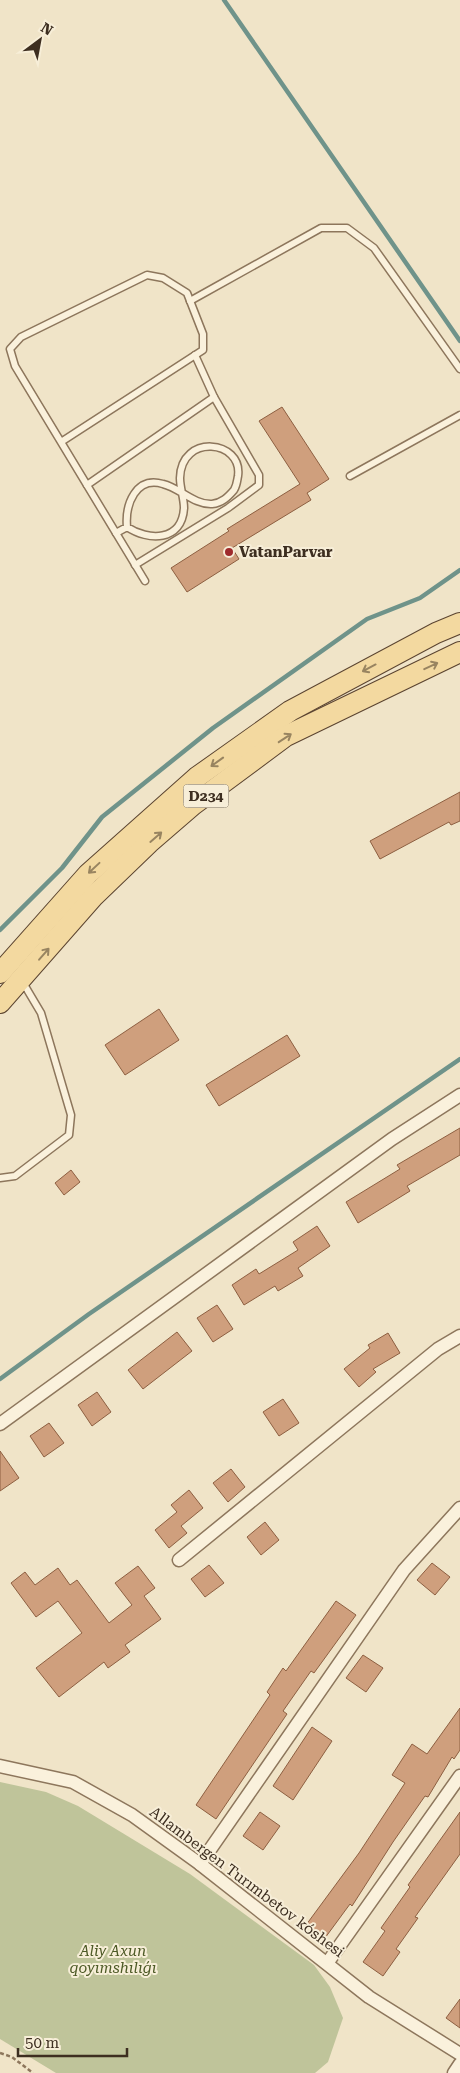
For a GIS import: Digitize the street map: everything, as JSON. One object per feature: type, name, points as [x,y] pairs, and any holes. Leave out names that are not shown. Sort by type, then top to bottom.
[{"type":"main road","name":"D234","points":[[0,973],[88,874],[197,777],[290,711],[436,633],[460,623]]},
{"type":"main road","name":"D234","points":[[0,1003],[94,896],[149,843],[193,805],[286,736],[460,652]]},
{"type":"street","points":[[0,1424],[392,1139],[460,1095]]},
{"type":"street","points":[[179,1560],[438,1349],[460,1336]]},
{"type":"street","points":[[200,1864],[404,1570],[460,1508]]},
{"type":"street","name":"Allambergen Turımbetov kóshesi","points":[[0,1766],[73,1782],[132,1815],[200,1864],[328,1962],[369,1997],[460,2054]]},
{"type":"street","points":[[328,1962],[460,1776]]},
{"type":"street","points":[[454,2073],[460,2064]]},
{"type":"lane","points":[[190,301],[321,228],[347,228],[374,248],[460,369]]},
{"type":"lane","points":[[61,442],[203,350],[203,334],[187,293],[163,278],[147,275],[22,337],[10,349],[15,366],[145,581]]},
{"type":"lane","points":[[135,565],[228,508],[259,484],[260,475],[214,397],[195,355]]},
{"type":"lane","points":[[87,485],[214,397]]},
{"type":"lane","points":[[350,476],[460,415]]},
{"type":"lane","points":[[182,492],[180,478],[182,465],[190,453],[202,446],[216,446],[232,456],[239,468],[237,486],[225,500],[212,504],[201,502],[182,492],[155,481],[141,486],[130,497],[126,512],[127,526],[139,535],[153,538],[169,534],[178,525],[184,509],[182,492]]},
{"type":"lane","points":[[116,534],[127,526]]},
{"type":"lane","points":[[0,1178],[15,1176],[69,1135],[71,1115],[42,1013],[22,980]]},
{"type":"path","points":[[0,2053],[12,2057],[34,2073]]},
{"type":"green space","name":"Aliy Axun qoyımshılıǵı","points":[[0,1782],[46,1792],[78,1806],[190,1874],[314,1965],[330,1987],[343,2018],[328,2062],[315,2073],[56,2073],[0,2039]]},
{"type":"building","points":[[282,407],[329,479],[307,493],[311,500],[232,548],[239,559],[187,592],[171,568],[229,531],[227,529],[300,484],[259,421]]},
{"type":"building","points":[[460,792],[460,821],[451,825],[449,822],[380,859],[370,841]]},
{"type":"building","points":[[159,1009],[179,1040],[125,1075],[105,1045]]},
{"type":"building","points":[[287,1035],[300,1056],[219,1106],[206,1085]]},
{"type":"building","points":[[460,1128],[460,1155],[407,1186],[410,1191],[358,1223],[346,1202],[400,1169],[397,1165]]},
{"type":"building","points":[[71,1170],[80,1182],[64,1195],[55,1183]]},
{"type":"building","points":[[317,1226],[330,1246],[298,1268],[303,1276],[278,1291],[275,1286],[244,1305],[232,1285],[256,1269],[259,1274],[298,1250],[293,1242]]},
{"type":"building","points":[[217,1305],[233,1329],[213,1342],[197,1318]]},
{"type":"building","points":[[177,1332],[192,1351],[143,1389],[128,1370]]},
{"type":"building","points":[[388,1333],[400,1353],[373,1369],[376,1372],[359,1387],[344,1369],[370,1348],[368,1345]]},
{"type":"building","points":[[97,1392],[111,1412],[92,1426],[78,1405]]},
{"type":"building","points":[[283,1399],[299,1423],[279,1436],[263,1412]]},
{"type":"building","points":[[49,1423],[64,1443],[44,1457],[30,1436]]},
{"type":"building","points":[[0,1451],[19,1478],[0,1491]]},
{"type":"building","points":[[231,1469],[245,1487],[228,1502],[213,1483]]},
{"type":"building","points":[[189,1490],[203,1508],[181,1526],[187,1533],[169,1548],[155,1530],[177,1512],[171,1505]]},
{"type":"building","points":[[265,1522],[279,1540],[261,1555],[247,1537]]},
{"type":"building","points":[[432,1563],[450,1577],[435,1595],[417,1580]]},
{"type":"building","points":[[209,1565],[224,1583],[205,1597],[191,1579]]},
{"type":"building","points":[[138,1566],[155,1588],[144,1596],[161,1619],[125,1645],[130,1652],[108,1668],[104,1662],[59,1697],[36,1668],[82,1633],[58,1601],[36,1617],[11,1583],[25,1572],[35,1585],[58,1568],[70,1585],[77,1580],[109,1623],[132,1605],[115,1583]]},
{"type":"building","points":[[336,1601],[356,1615],[314,1673],[311,1671],[283,1711],[287,1714],[216,1819],[196,1805],[270,1695],[267,1692],[283,1668],[286,1671]]},
{"type":"building","points":[[363,1655],[383,1668],[366,1692],[346,1678]]},
{"type":"building","points":[[460,1708],[460,1750],[454,1759],[452,1757],[428,1797],[425,1796],[393,1842],[352,1906],[350,1904],[325,1938],[306,1925],[359,1853],[405,1783],[392,1775],[412,1744],[427,1754]]},
{"type":"building","points":[[312,1727],[332,1741],[293,1800],[273,1786]]},
{"type":"building","points":[[260,1812],[280,1826],[263,1850],[243,1836]]},
{"type":"building","points":[[460,1812],[460,1854],[415,1917],[418,1918],[396,1949],[400,1952],[383,1976],[363,1962],[385,1931],[381,1928],[410,1887],[408,1885]]},
{"type":"building","points":[[460,1999],[460,2028],[446,2018]]},
{"type":"waterway","points":[[224,0],[460,341]]},
{"type":"waterway","points":[[0,930],[62,868],[102,817],[213,728],[367,619],[420,598],[460,570]]},
{"type":"waterway","points":[[0,1379],[89,1314],[460,1059]]},
{"type":"place","name":"VatanParvar","points":[[229,552]]}]
